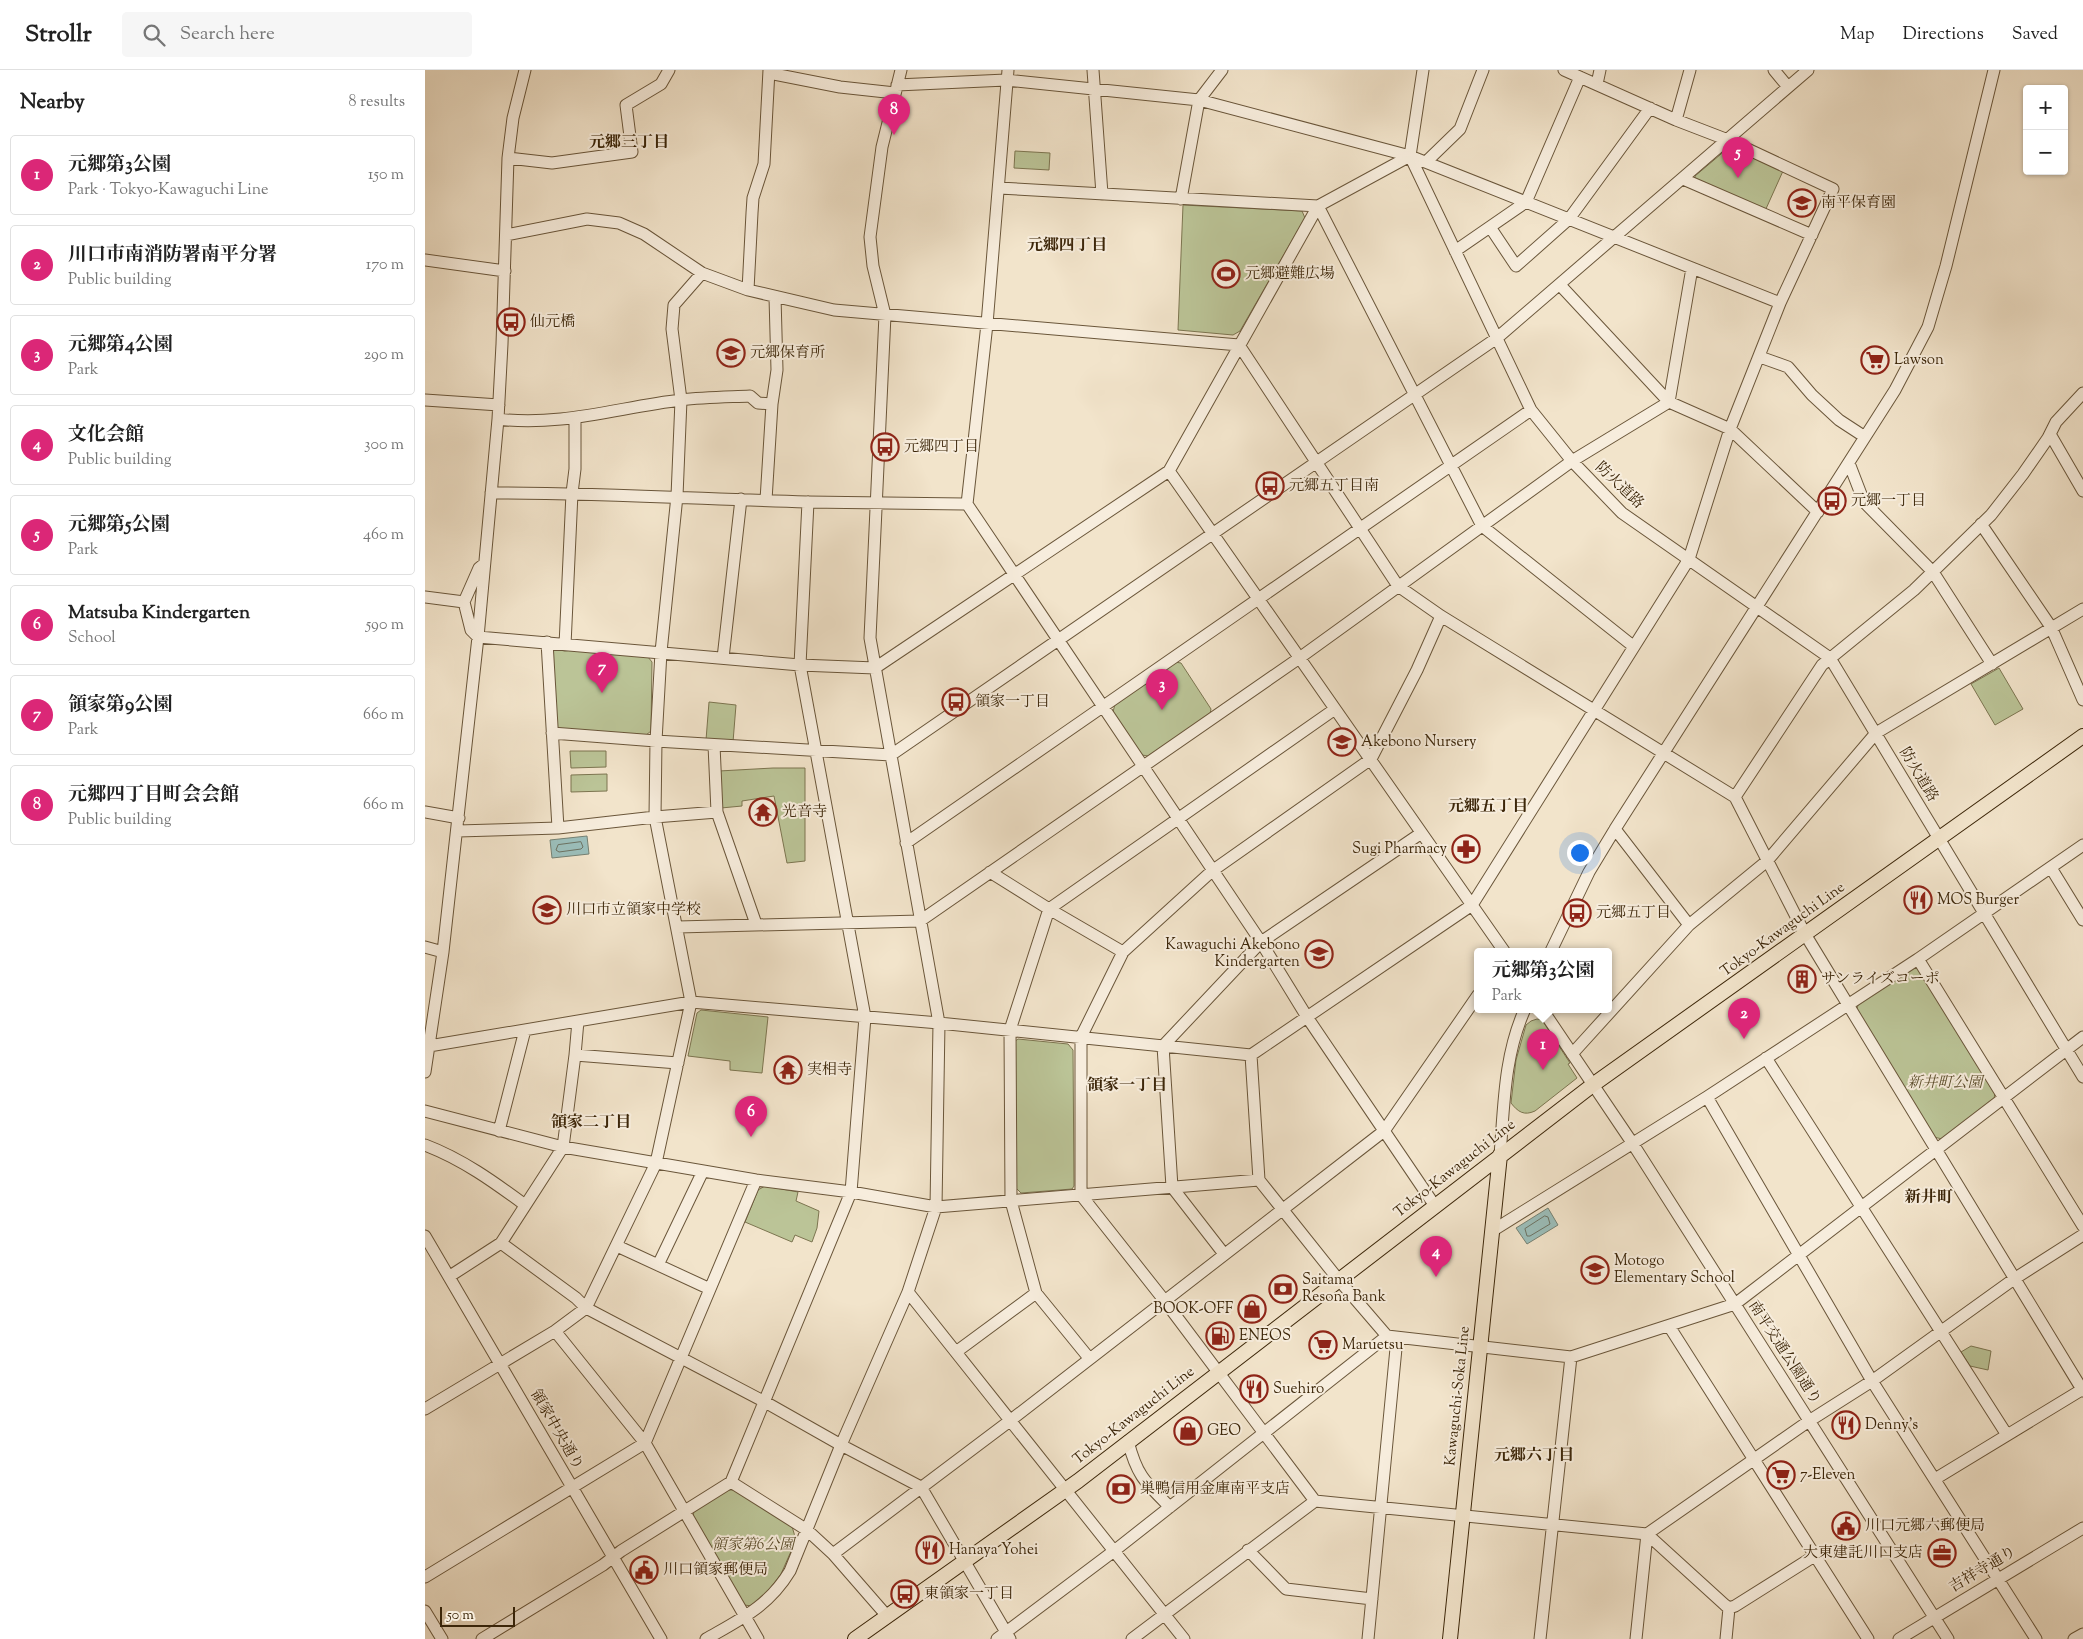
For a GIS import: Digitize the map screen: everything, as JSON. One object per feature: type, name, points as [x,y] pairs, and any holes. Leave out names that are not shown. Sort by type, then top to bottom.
[{"type":"main road","name":"Tokyo-Kawaguchi Line","points":[[855,1639],[1066,1489],[1594,1084],[2083,736]]},
{"type":"main road","name":"Kawaguchi-Soka Line","points":[[1450,1639],[1499,1155]]},
{"type":"street","points":[[425,1072],[443,952],[478,637],[499,404],[508,158],[513,118],[525,70]]},
{"type":"street","points":[[508,158],[552,163],[632,152],[626,105],[661,84],[669,70]]},
{"type":"street","points":[[706,1639],[745,1617],[766,1602],[781,1586],[790,1570],[841,1446],[908,1292],[936,1207],[939,1023],[870,638],[885,315],[873,266],[870,237],[882,147],[901,70]]},
{"type":"street","points":[[1093,70],[1102,194]]},
{"type":"street","points":[[1181,199],[1199,100],[1222,70]]},
{"type":"street","points":[[1410,156],[1423,70]]},
{"type":"street","points":[[1426,162],[1460,129],[1483,70]]},
{"type":"street","points":[[429,1046],[691,1002],[939,1023],[1251,1055],[1472,905],[1689,559],[1730,429],[1780,303],[1833,189],[1728,140],[1676,120],[1564,70]]},
{"type":"street","points":[[1597,84],[1600,70]]},
{"type":"street","points":[[1676,120],[1690,70]]},
{"type":"street","points":[[1774,70],[1788,87]]},
{"type":"street","points":[[552,733],[891,755],[1497,338],[1808,70]]},
{"type":"street","points":[[1552,948],[1589,872],[1615,829],[1895,390],[1928,327],[1946,266],[1995,70]]},
{"type":"street","points":[[749,290],[752,206],[764,164],[769,72],[840,87],[896,89],[1007,75],[1095,88],[1199,100],[1410,156],[1780,303]]},
{"type":"street","points":[[1007,75],[987,324],[967,504],[1144,766],[1261,942],[1307,1017],[1435,1206]]},
{"type":"street","points":[[1455,251],[1526,202],[1580,77]]},
{"type":"street","points":[[1490,227],[1516,266],[1569,220],[1650,108]]},
{"type":"street","points":[[999,188],[1318,206],[1410,156]]},
{"type":"street","name":"防火道路","points":[[1410,156],[1531,410],[1572,461],[1623,513],[1830,658],[2083,1077]]},
{"type":"street","points":[[1683,179],[1811,235]]},
{"type":"street","points":[[485,563],[479,568],[465,602],[471,630],[478,637],[800,665],[875,668],[1169,471],[1318,206]]},
{"type":"street","points":[[1318,206],[1452,464],[1482,526],[1633,646]]},
{"type":"street","points":[[506,235],[587,219],[597,219],[619,223],[644,234],[702,273],[749,290],[834,310],[1239,345]]},
{"type":"street","points":[[425,260],[505,271]]},
{"type":"street","points":[[678,927],[920,921],[1298,659],[1572,461],[1669,402],[1691,268]]},
{"type":"street","points":[[425,1409],[555,1331],[586,1308],[656,1164],[691,1002],[678,927],[655,817],[656,741],[661,652],[677,496],[681,400],[672,328],[674,305],[702,273]]},
{"type":"street","points":[[1560,285],[1669,402],[1730,429],[1818,512]]},
{"type":"street","points":[[766,500],[772,404],[777,370],[775,297]]},
{"type":"street","points":[[1239,345],[1399,586],[1441,616],[1735,797],[1805,934],[2083,1390],[1935,1479]]},
{"type":"street","points":[[1759,357],[1788,368],[1812,395],[1839,420],[1865,437]]},
{"type":"street","points":[[1735,797],[1822,665],[1914,590],[1981,524],[2023,474],[2056,422],[2083,393]]},
{"type":"street","points":[[498,419],[519,422],[575,418],[681,400],[751,396],[757,403],[772,404]]},
{"type":"street","points":[[425,400],[499,404]]},
{"type":"street","points":[[907,843],[1531,410]]},
{"type":"street","points":[[565,645],[572,493],[575,469],[575,418]]},
{"type":"street","points":[[2050,434],[2083,491]]},
{"type":"street","points":[[1849,463],[1864,502],[1933,572],[1993,664]]},
{"type":"street","points":[[1169,471],[1214,533],[1298,659],[1371,759],[1420,834],[1502,948]]},
{"type":"street","points":[[491,493],[572,493],[807,502],[876,501],[967,504]]},
{"type":"street","points":[[723,658],[741,499]]},
{"type":"street","points":[[482,1639],[603,1566],[621,1551],[731,1482],[851,1192],[865,1017],[800,665],[807,502]]},
{"type":"street","points":[[1981,524],[2051,627],[2083,700]]},
{"type":"street","points":[[425,598],[465,602]]},
{"type":"street","points":[[1612,1010],[1689,925],[1767,861],[1876,733],[2083,609]]},
{"type":"street","points":[[1315,1501],[1164,1300],[1081,1195],[1081,1037],[1123,952],[1213,871],[1371,759],[1417,670],[1441,616]]},
{"type":"street","points":[[547,642],[558,828]]},
{"type":"street","points":[[1089,1358],[1036,1293],[1011,1201],[1010,1030],[1049,910],[1335,709]]},
{"type":"street","points":[[714,745],[717,812],[756,924]]},
{"type":"street","points":[[425,812],[459,818]]},
{"type":"street","points":[[457,831],[558,828],[717,812]]},
{"type":"street","points":[[1615,829],[1689,925]]},
{"type":"street","points":[[1225,1254],[1172,1187],[1163,1046],[1261,942],[1420,834]]},
{"type":"street","points":[[1492,1231],[1707,1097],[1918,959],[2083,845]]},
{"type":"street","points":[[2051,868],[2083,920]]},
{"type":"street","points":[[990,872],[1049,910],[1123,952]]},
{"type":"street","points":[[425,947],[443,952]]},
{"type":"street","points":[[1918,959],[2083,1226]]},
{"type":"street","points":[[833,1554],[1011,1420],[1384,1131],[1474,1001]]},
{"type":"street","points":[[1499,1155],[1507,1070],[1511,1049],[1524,1013]]},
{"type":"street","name":"南平交通公園通り","points":[[1545,1013],[1633,1144],[1948,1639]]},
{"type":"street","points":[[1572,1054],[1609,1013]]},
{"type":"street","points":[[450,1276],[501,1243],[563,1147],[578,1020]]},
{"type":"street","points":[[499,1131],[525,1030]]},
{"type":"street","points":[[1251,1055],[1259,1180],[1338,1279],[1392,1337],[1571,1357],[1735,1304],[2083,1037]]},
{"type":"street","points":[[575,1055],[678,1063]]},
{"type":"street","points":[[1766,1058],[2007,1435]]},
{"type":"street","points":[[1707,1097],[1872,1381],[2036,1639]]},
{"type":"street","points":[[425,1111],[563,1147],[656,1164],[756,1180],[851,1192],[936,1207],[1259,1180]]},
{"type":"street","points":[[425,1145],[446,1153],[493,1182],[525,1205]]},
{"type":"street","points":[[658,1265],[703,1171]]},
{"type":"street","points":[[425,1577],[645,1443],[756,1180]]},
{"type":"street","points":[[1636,1639],[1647,1534],[1809,1421],[1872,1381],[2014,1279],[2083,1235]]},
{"type":"street","name":"領家中央通り","points":[[425,1236],[661,1639]]},
{"type":"street","points":[[501,1243],[576,1298],[586,1308],[765,1402],[841,1446],[921,1487],[965,1561],[1004,1637],[1265,1433],[1392,1337]]},
{"type":"street","points":[[617,1246],[710,1289]]},
{"type":"street","points":[[908,1292],[1184,1639]]},
{"type":"street","points":[[956,1352],[1036,1293]]},
{"type":"street","points":[[1669,1326],[1868,1639]]},
{"type":"street","points":[[555,1331],[645,1443],[759,1639]]},
{"type":"street","points":[[1368,1639],[1381,1506],[1392,1337]]},
{"type":"street","points":[[1540,1639],[1551,1524],[1571,1357]]},
{"type":"street","points":[[1128,1441],[1133,1461],[1142,1479],[1170,1507]]},
{"type":"street","points":[[731,1482],[807,1530],[833,1554],[887,1616]]},
{"type":"street","points":[[1133,1639],[1315,1501],[1381,1506],[1647,1534],[1729,1608],[1815,1555]]},
{"type":"street","name":"吉祥寺通り","points":[[1899,1639],[2083,1528]]},
{"type":"street","points":[[1248,1550],[1286,1589],[1372,1599]]},
{"type":"street","points":[[1726,1639],[1729,1608]]},
{"type":"street","points":[[425,1611],[442,1639]]},
{"type":"street","points":[[2074,1639],[2083,1634]]},
{"type":"green space","points":[[1733,148],[1783,171],[1765,211],[1695,180],[1695,176],[1727,149]]},
{"type":"green space","points":[[1015,151],[1050,153],[1049,170],[1014,168]]},
{"type":"green space","name":"元郷避難広場","points":[[1183,205],[1302,211],[1305,218],[1240,331],[1233,335],[1178,330]]},
{"type":"green space","points":[[556,649],[648,657],[652,662],[651,731],[646,735],[561,730],[555,725],[551,654]]},
{"type":"green space","points":[[1175,662],[1181,663],[1211,709],[1210,714],[1148,756],[1142,755],[1113,712],[1115,704]]},
{"type":"green space","points":[[1999,668],[2023,709],[1995,725],[1971,684]]},
{"type":"green space","points":[[709,702],[736,705],[733,742],[706,740]]},
{"type":"green space","points":[[570,751],[606,751],[606,767],[571,768]]},
{"type":"green space","points":[[805,768],[805,861],[787,863],[774,796],[742,801],[742,806],[721,808],[719,771]]},
{"type":"green space","points":[[607,774],[607,791],[571,792],[571,775]]},
{"type":"green space","name":"新井町公園","points":[[1912,967],[1919,968],[1995,1092],[1994,1100],[1942,1139],[1934,1137],[1857,1009],[1859,1001]]},
{"type":"green space","points":[[701,1010],[768,1017],[762,1073],[730,1070],[730,1061],[688,1056],[697,1013]]},
{"type":"green space","points":[[1537,1019],[1542,1020],[1570,1063],[1568,1064],[1577,1078],[1535,1111],[1524,1113],[1516,1109],[1511,1103],[1516,1060],[1526,1025]]},
{"type":"green space","points":[[1018,1039],[1068,1044],[1073,1050],[1074,1186],[1072,1189],[1021,1193],[1016,1188],[1014,1042]]},
{"type":"green space","points":[[765,1186],[798,1192],[796,1201],[819,1211],[817,1228],[812,1242],[795,1235],[792,1242],[745,1222],[758,1190]]},
{"type":"green space","points":[[1971,1346],[1991,1351],[1988,1370],[1970,1366],[1961,1352]]},
{"type":"green space","name":"領家第6公園","points":[[727,1490],[735,1490],[791,1523],[796,1540],[781,1574],[765,1595],[752,1606],[744,1605],[693,1518],[694,1510]]},
{"type":"water","points":[[587,836],[589,854],[552,858],[550,840]]},
{"type":"water","points":[[1548,1208],[1558,1225],[1527,1244],[1516,1228]]},
{"type":"place","name":"元郷四丁目町会会館","points":[[894,135]]},
{"type":"place","name":"元郷第5公園","points":[[1738,178]]},
{"type":"place","name":"南平保育園","points":[[1802,203]]},
{"type":"place","name":"元郷避難広場","points":[[1226,274]]},
{"type":"place","name":"仙元橋","points":[[511,322]]},
{"type":"place","name":"元郷保育所","points":[[731,353]]},
{"type":"place","name":"Lawson","points":[[1875,360]]},
{"type":"place","name":"元郷四丁目","points":[[885,447]]},
{"type":"place","name":"元郷五丁目南","points":[[1270,486]]},
{"type":"place","name":"元郷一丁目","points":[[1832,501]]},
{"type":"place","name":"領家第9公園","points":[[602,693]]},
{"type":"place","name":"領家一丁目","points":[[956,702]]},
{"type":"place","name":"元郷第4公園","points":[[1162,710]]},
{"type":"place","name":"Akebono Nursery","points":[[1342,742]]},
{"type":"place","name":"光音寺","points":[[763,812]]},
{"type":"place","name":"Sugi Pharmacy","points":[[1466,849]]},
{"type":"place","name":"MOS Burger","points":[[1918,900]]},
{"type":"place","name":"川口市立領家中学校","points":[[547,910]]},
{"type":"place","name":"元郷五丁目","points":[[1577,913]]},
{"type":"place","name":"Kawaguchi Akebono Kindergarten","points":[[1319,954]]},
{"type":"place","name":"サンライズコーポ","points":[[1802,979]]},
{"type":"place","name":"川口市南消防署南平分署","points":[[1744,1039]]},
{"type":"place","name":"実相寺","points":[[788,1070]]},
{"type":"place","name":"元郷第3公園","points":[[1543,1070]]},
{"type":"place","name":"Matsuba Kindergarten","points":[[751,1137]]},
{"type":"place","name":"Motogo Elementary School","points":[[1595,1270]]},
{"type":"place","name":"文化会館","points":[[1436,1277]]},
{"type":"place","name":"Saitama Resona Bank","points":[[1283,1289]]},
{"type":"place","name":"BOOK-OFF","points":[[1252,1309]]},
{"type":"place","name":"ENEOS","points":[[1220,1336]]},
{"type":"place","name":"Maruetsu","points":[[1323,1345]]},
{"type":"place","name":"Suehiro","points":[[1254,1389]]},
{"type":"place","name":"Denny's","points":[[1846,1425]]},
{"type":"place","name":"GEO","points":[[1188,1431]]},
{"type":"place","name":"7-Eleven","points":[[1781,1475]]},
{"type":"place","name":"巣鴨信用金庫南平支店","points":[[1121,1489]]},
{"type":"place","name":"川口元郷六郵便局","points":[[1846,1526]]},
{"type":"place","name":"Hanaya Yohei","points":[[930,1550]]},
{"type":"place","name":"大東建託川口支店","points":[[1942,1553]]},
{"type":"place","name":"川口領家郵便局","points":[[644,1570]]},
{"type":"place","name":"東領家一丁目","points":[[905,1594]]},
{"type":"district","name":"元郷三丁目","points":[[629,143]]},
{"type":"district","name":"元郷四丁目","points":[[1067,246]]},
{"type":"district","name":"元郷五丁目","points":[[1488,807]]},
{"type":"district","name":"領家一丁目","points":[[1127,1086]]},
{"type":"district","name":"領家二丁目","points":[[591,1123]]},
{"type":"district","name":"新井町","points":[[1929,1198]]},
{"type":"district","name":"元郷六丁目","points":[[1534,1456]]}]
